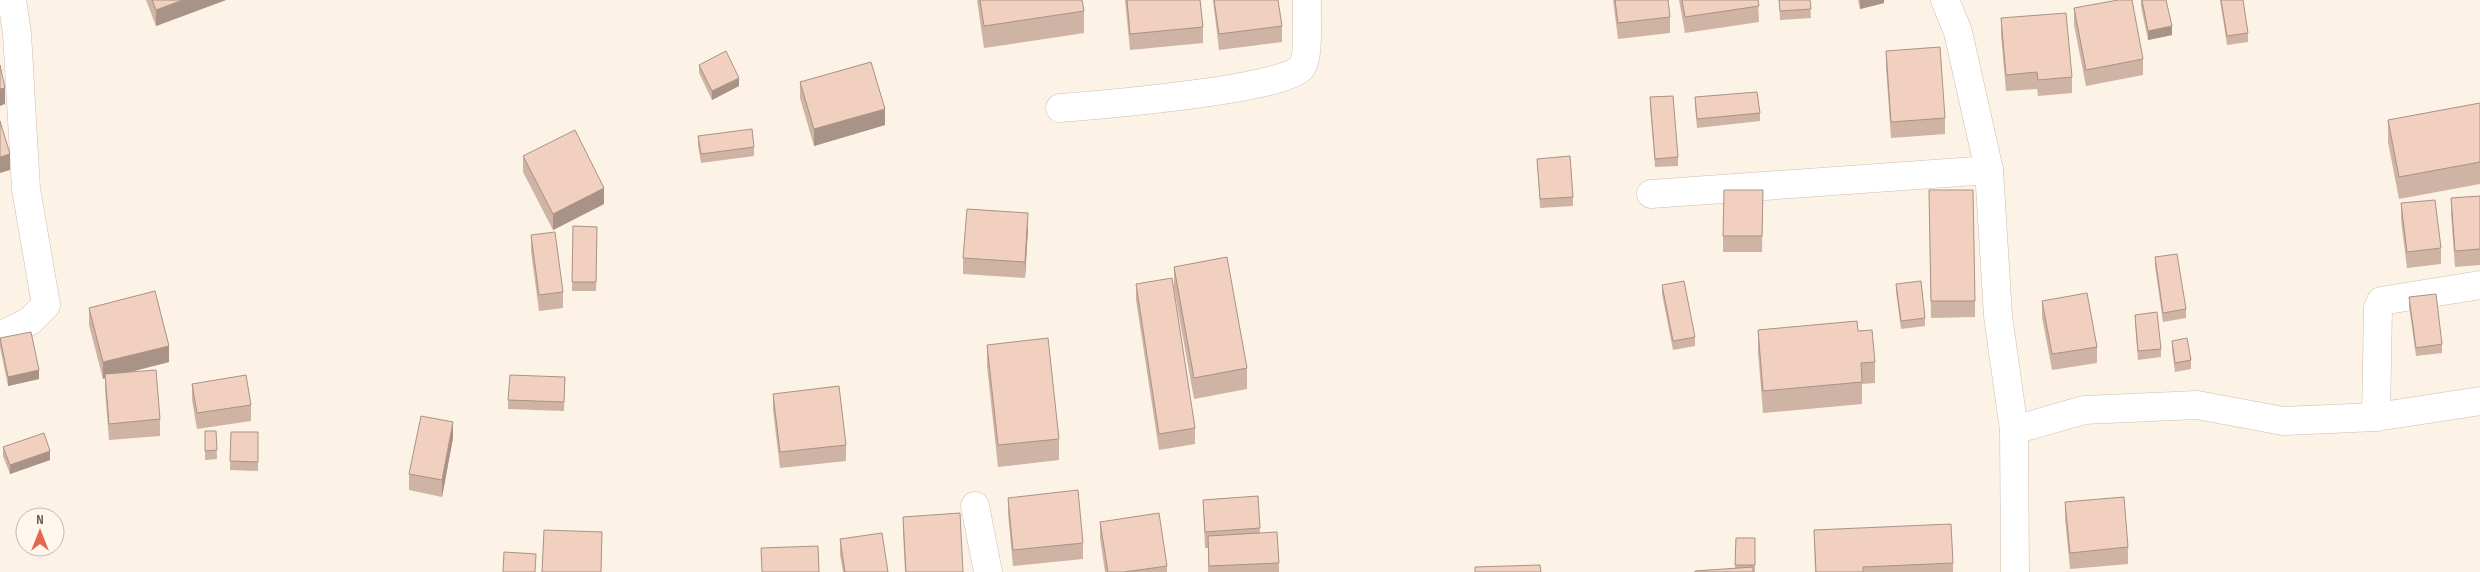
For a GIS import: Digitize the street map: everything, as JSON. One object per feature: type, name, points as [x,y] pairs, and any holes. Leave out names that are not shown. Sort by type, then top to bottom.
[{"type":"street","points":[[0,336],[30,321],[46,305],[26,189],[17,33],[12,0]]},
{"type":"street","points":[[1060,108],[1150,101],[1266,82],[1290,74],[1301,68],[1305,59],[1307,0]]},
{"type":"street","points":[[1945,0],[1958,32],[1989,170],[1998,316],[2014,430],[2015,572]]},
{"type":"street","points":[[1651,194],[1989,170]]},
{"type":"street","points":[[2376,417],[2378,308],[2381,301],[2480,285]]},
{"type":"street","points":[[2014,430],[2084,410],[2197,405],[2283,421],[2376,417],[2480,402]]},
{"type":"street","points":[[975,506],[988,572]]},
{"type":"building","points":[[152,0],[183,0],[156,10]]},
{"type":"building","points":[[980,0],[1082,0],[1084,11],[984,26]]},
{"type":"building","points":[[1127,0],[1200,0],[1203,27],[1130,34]]},
{"type":"building","points":[[1214,0],[1278,0],[1282,26],[1219,34]]},
{"type":"building","points":[[1615,0],[1668,0],[1670,17],[1618,23]]},
{"type":"building","points":[[1682,0],[1758,0],[1759,6],[1685,17]]},
{"type":"building","points":[[1779,0],[1810,0],[1811,9],[1780,11]]},
{"type":"building","points":[[2118,0],[2132,0],[2143,59],[2086,70],[2074,8]]},
{"type":"building","points":[[2142,0],[2166,0],[2172,26],[2148,31]]},
{"type":"building","points":[[2221,0],[2243,0],[2248,33],[2227,36]]},
{"type":"building","points":[[2066,13],[2072,77],[2038,80],[2037,72],[2006,75],[2001,18]]},
{"type":"building","points":[[1940,47],[1945,118],[1891,122],[1886,51]]},
{"type":"building","points":[[726,51],[739,78],[712,91],[699,65]]},
{"type":"building","points":[[871,62],[885,109],[814,129],[800,82]]},
{"type":"building","points":[[0,65],[5,88],[0,89]]},
{"type":"building","points":[[1757,92],[1760,113],[1697,119],[1695,97]]},
{"type":"building","points":[[1673,96],[1678,157],[1655,159],[1650,97]]},
{"type":"building","points":[[2480,103],[2480,162],[2399,177],[2388,120]]},
{"type":"building","points":[[0,121],[10,154],[0,157]]},
{"type":"building","points":[[752,129],[754,147],[701,154],[698,136]]},
{"type":"building","points":[[575,130],[604,188],[553,214],[523,156]]},
{"type":"building","points":[[1570,156],[1573,197],[1540,199],[1537,159]]},
{"type":"building","points":[[1724,190],[1763,190],[1762,236],[1723,236]]},
{"type":"building","points":[[1929,190],[1973,190],[1975,301],[1931,301]]},
{"type":"building","points":[[2480,196],[2480,249],[2455,251],[2451,198]]},
{"type":"building","points":[[2435,200],[2441,248],[2407,252],[2401,203]]},
{"type":"building","points":[[967,209],[1028,213],[1025,262],[963,258]]},
{"type":"building","points":[[573,226],[597,227],[596,282],[572,282]]},
{"type":"building","points":[[555,232],[563,292],[539,295],[531,235]]},
{"type":"building","points":[[2177,254],[2186,309],[2163,313],[2155,257]]},
{"type":"building","points":[[1227,257],[1247,368],[1194,378],[1174,267]]},
{"type":"building","points":[[1172,278],[1195,428],[1159,434],[1136,284]]},
{"type":"building","points":[[1684,281],[1695,337],[1673,341],[1662,285]]},
{"type":"building","points":[[1921,281],[1925,318],[1901,321],[1896,284]]},
{"type":"building","points":[[155,291],[169,346],[103,362],[89,308]]},
{"type":"building","points":[[2087,293],[2097,347],[2052,354],[2042,301]]},
{"type":"building","points":[[2436,294],[2442,344],[2416,348],[2409,297]]},
{"type":"building","points":[[2157,312],[2161,349],[2138,351],[2135,315]]},
{"type":"building","points":[[1857,321],[1858,331],[1872,330],[1875,362],[1861,363],[1862,382],[1763,391],[1758,330]]},
{"type":"building","points":[[31,332],[39,370],[8,377],[0,338]]},
{"type":"building","points":[[1048,338],[1059,439],[998,445],[987,345]]},
{"type":"building","points":[[2187,338],[2191,360],[2175,363],[2172,341]]},
{"type":"building","points":[[156,370],[160,419],[109,424],[105,374]]},
{"type":"building","points":[[246,375],[251,405],[197,413],[192,384]]},
{"type":"building","points":[[510,375],[565,377],[564,402],[508,400]]},
{"type":"building","points":[[839,386],[846,445],[780,452],[773,394]]},
{"type":"building","points":[[421,416],[453,422],[442,480],[409,474]]},
{"type":"building","points":[[205,431],[216,431],[217,450],[205,451]]},
{"type":"building","points":[[231,432],[258,432],[258,462],[230,461]]},
{"type":"building","points":[[44,433],[50,451],[10,465],[3,447]]},
{"type":"building","points":[[1078,490],[1083,543],[1013,550],[1008,498]]},
{"type":"building","points":[[1258,496],[1260,528],[1205,532],[1203,500]]},
{"type":"building","points":[[2124,497],[2128,547],[2070,553],[2065,502]]},
{"type":"building","points":[[960,513],[963,572],[906,572],[903,517]]},
{"type":"building","points":[[1159,513],[1167,566],[1124,572],[1108,572],[1100,522]]},
{"type":"building","points":[[1951,524],[1953,563],[1863,567],[1863,572],[1816,572],[1814,530]]},
{"type":"building","points":[[544,530],[602,532],[601,572],[542,572]]},
{"type":"building","points":[[1277,532],[1279,563],[1209,566],[1208,536]]},
{"type":"building","points":[[882,533],[888,572],[845,572],[840,539]]},
{"type":"building","points":[[1736,538],[1755,538],[1755,565],[1735,565]]},
{"type":"building","points":[[818,546],[819,572],[762,572],[761,548]]},
{"type":"building","points":[[504,552],[536,554],[535,572],[503,572]]},
{"type":"building","points":[[1540,565],[1541,572],[1475,572],[1475,567]]},
{"type":"building","points":[[1753,567],[1753,572],[1695,572],[1695,571]]}]
